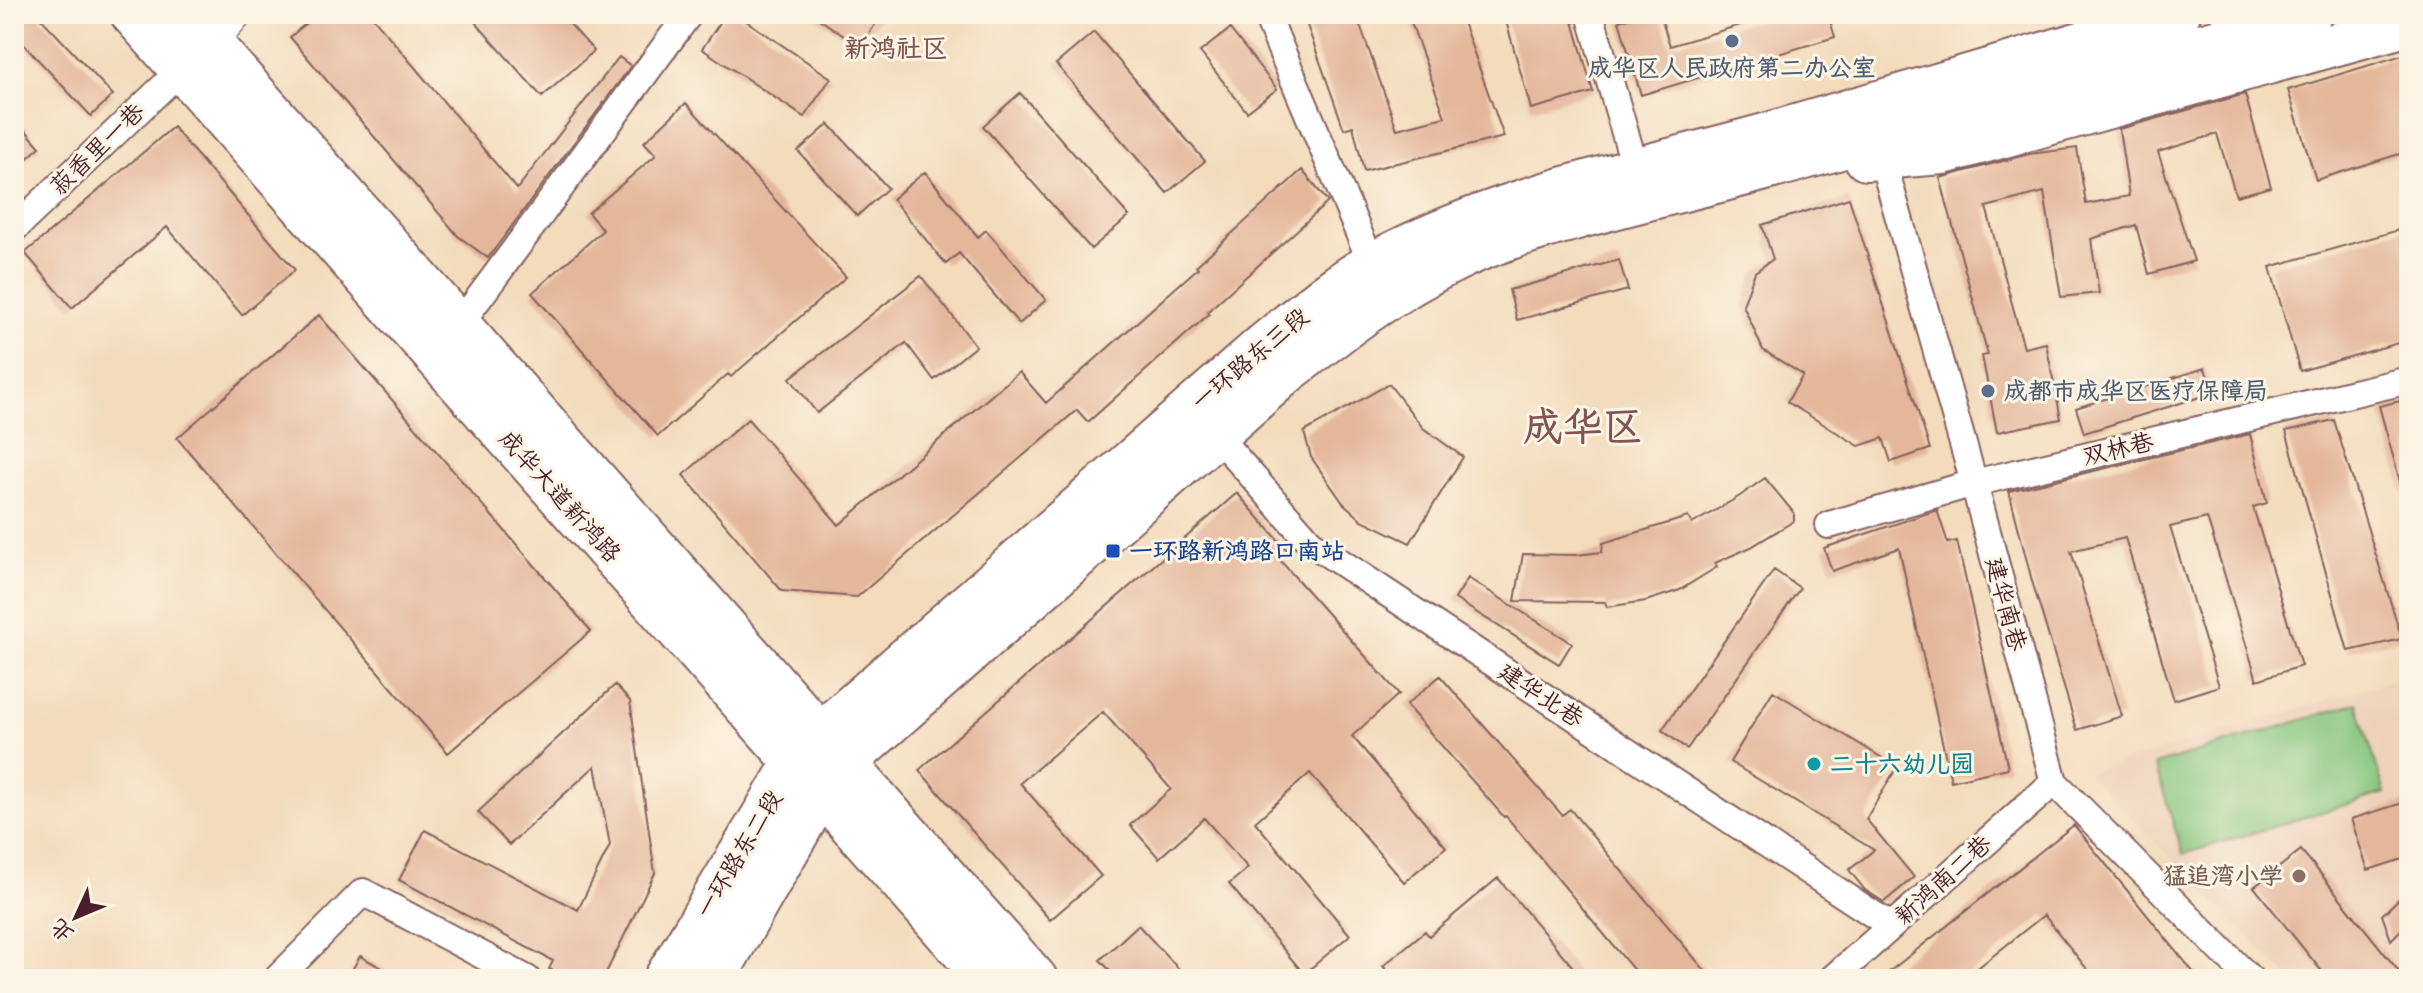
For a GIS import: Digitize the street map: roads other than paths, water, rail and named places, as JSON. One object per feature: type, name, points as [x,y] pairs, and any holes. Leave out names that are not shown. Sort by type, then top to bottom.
[{"type":"main road","name":"成华大道新鸿路","points":[[132,14],[196,57],[459,325],[821,762],[987,979]]},
{"type":"main road","name":"成华大道新鸿路","points":[[185,14],[196,57],[821,762],[1036,979]]},
{"type":"main road","points":[[1770,151],[1947,55],[2086,14]]},
{"type":"main road","points":[[1770,151],[2179,14]]},
{"type":"main road","points":[[1770,151],[2310,14]]},
{"type":"main road","points":[[1770,151],[1882,158],[1943,153],[2409,24]]},
{"type":"main road","name":"一环路东三段","points":[[821,762],[1262,346],[1330,292],[1372,264],[1445,228],[1541,194],[1636,170],[1770,151]]},
{"type":"main road","name":"一环路东三段","points":[[821,762],[1216,435],[1285,374],[1399,289],[1458,258],[1498,242],[1627,203],[1770,151]]},
{"type":"main road","name":"一环路东二段","points":[[665,979],[821,762]]},
{"type":"main road","name":"一环路东二段","points":[[714,979],[821,762]]},
{"type":"street","name":"菽香里一巷","points":[[14,229],[239,14]]},
{"type":"street","points":[[459,325],[689,14]]},
{"type":"street","points":[[1266,14],[1372,264]]},
{"type":"street","points":[[1590,14],[1636,170]]},
{"type":"street","name":"建华南巷","points":[[1882,158],[2054,782],[2250,979]]},
{"type":"street","name":"双林巷","points":[[1829,525],[1974,483],[2409,380]]},
{"type":"street","name":"建华北巷","points":[[1216,435],[1310,542],[1891,926]]},
{"type":"street","name":"新鸿南二巷","points":[[1832,979],[2054,782]]},
{"type":"street","points":[[277,979],[363,892],[527,979]]},
{"type":"place","name":"成华区人民政府第二办公室","points":[[1732,41]]},
{"type":"place","name":"成都市成华区医疗保障局","points":[[1988,391]]},
{"type":"place","name":"一环路新鸿路口南站","points":[[1113,551]]},
{"type":"place","name":"二十六幼儿园","points":[[1814,764]]},
{"type":"place","name":"猛追湾小学","points":[[2299,876]]},
{"type":"district","name":"新鸿社区","points":[[896,48]]},
{"type":"district","name":"成华区","points":[[1583,426]]}]
